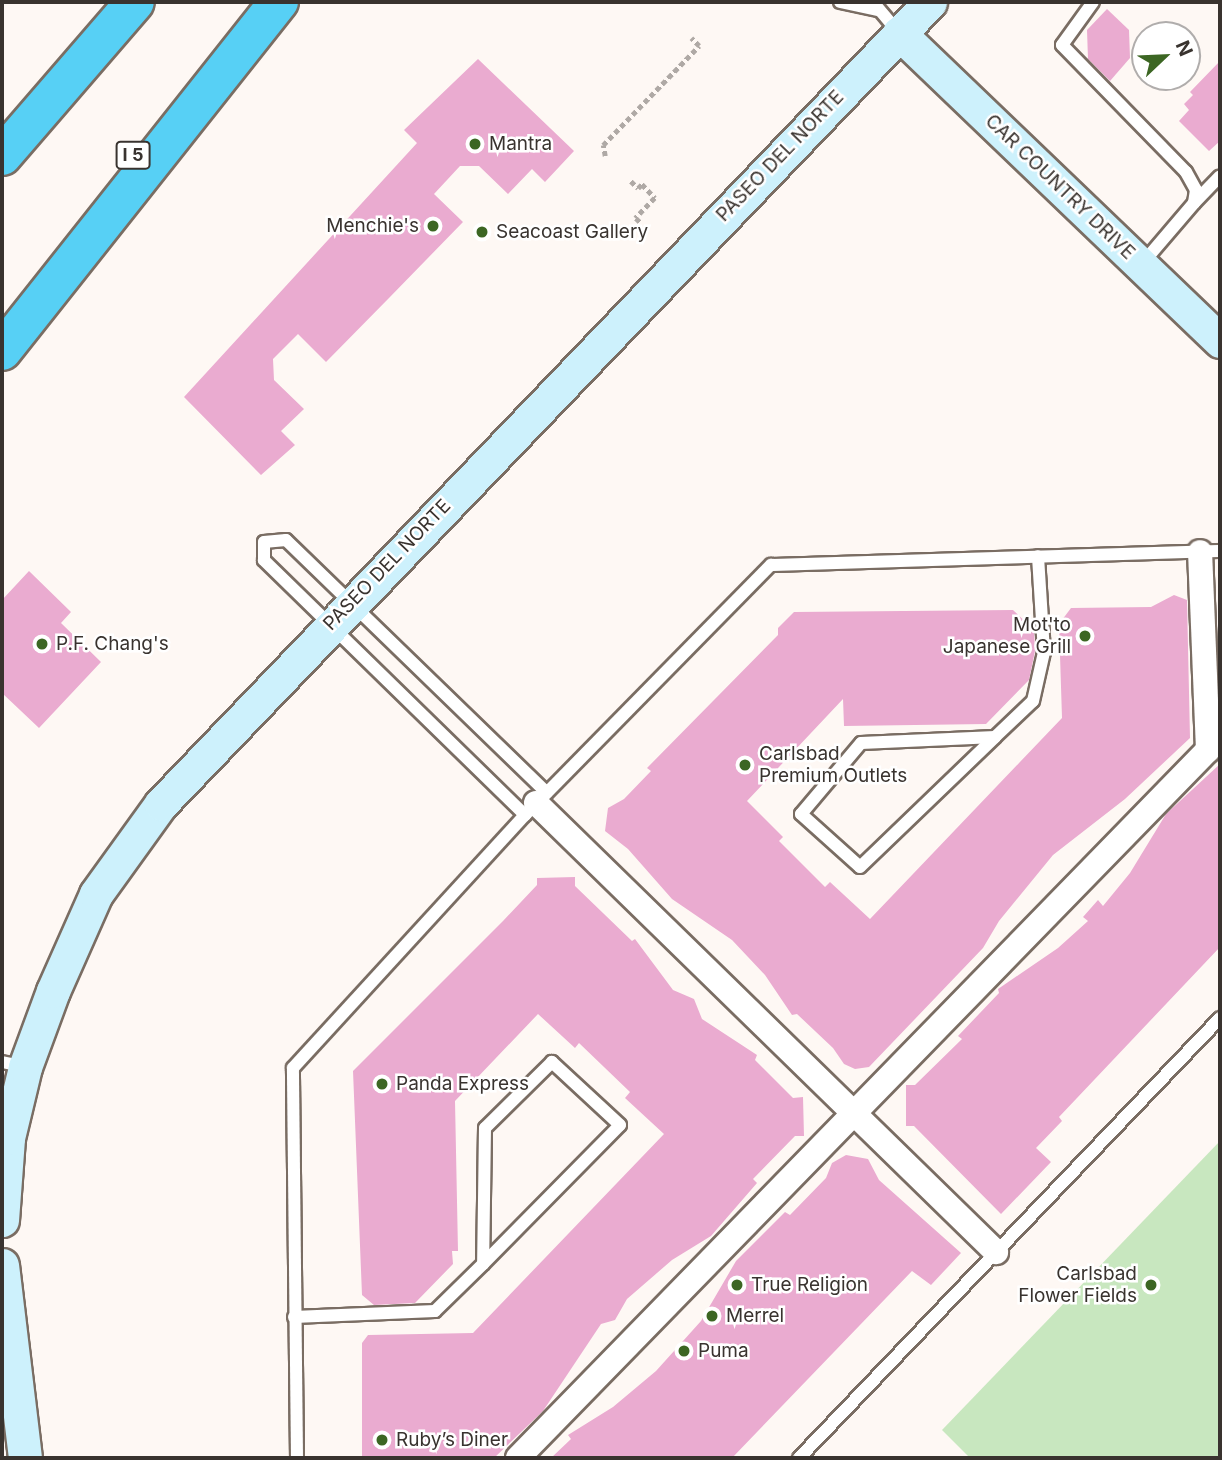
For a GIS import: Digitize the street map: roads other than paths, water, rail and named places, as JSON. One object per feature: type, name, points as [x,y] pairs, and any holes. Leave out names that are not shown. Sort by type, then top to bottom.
[{"type":"highway","points":[[2,156],[135,2]]},
{"type":"highway","name":"I 5","points":[[2,309],[265,2]]},
{"type":"highway","points":[[2,351],[279,2]]},
{"type":"highway","points":[[2,125],[99,45]]},
{"type":"main road","name":"PASEO DEL NORTE","points":[[2,1220],[14,1065],[96,894],[180,780],[340,614],[883,15],[930,2]]},
{"type":"main road","name":"CAR COUNTRY DRIVE","points":[[883,15],[1220,341]]},
{"type":"main road","points":[[2,1265],[25,1458]]},
{"type":"street","points":[[518,1458],[1208,750],[1210,552]]},
{"type":"street","points":[[536,804],[996,1252]]},
{"type":"lane","points":[[841,2],[883,15]]},
{"type":"lane","points":[[1093,2],[1062,45],[1186,172],[1196,190],[1195,203]]},
{"type":"lane","points":[[1141,265],[1220,176]]},
{"type":"lane","points":[[536,804],[340,614],[264,560],[264,542],[286,540],[340,614],[536,804]]},
{"type":"lane","points":[[297,1458],[293,1068],[536,804],[771,565],[1210,552]]},
{"type":"lane","points":[[995,737],[860,743],[801,814],[860,867],[1033,701],[1044,652],[1038,556]]},
{"type":"lane","points":[[799,1458],[1220,1018]]},
{"type":"lane","points":[[294,1317],[435,1311],[483,1264],[620,1125],[552,1062],[485,1128],[483,1264]]},
{"type":"place","name":"Mantra","points":[[475,144]]},
{"type":"place","name":"Menchie's","points":[[433,226]]},
{"type":"place","name":"Seacoast Gallery","points":[[482,232]]},
{"type":"place","name":"Mot'to Japanese Grill","points":[[1085,636]]},
{"type":"place","name":"P.F. Chang's","points":[[42,644]]},
{"type":"place","name":"Carlsbad Premium Outlets","points":[[745,765]]},
{"type":"place","name":"Panda Express","points":[[382,1084]]},
{"type":"place","name":"True Religion","points":[[737,1285]]},
{"type":"place","name":"Carlsbad Flower Fields","points":[[1151,1285]]},
{"type":"place","name":"Merrel","points":[[712,1316]]},
{"type":"place","name":"Puma","points":[[684,1351]]},
{"type":"place","name":"Ruby’s Diner","points":[[382,1440]]}]
